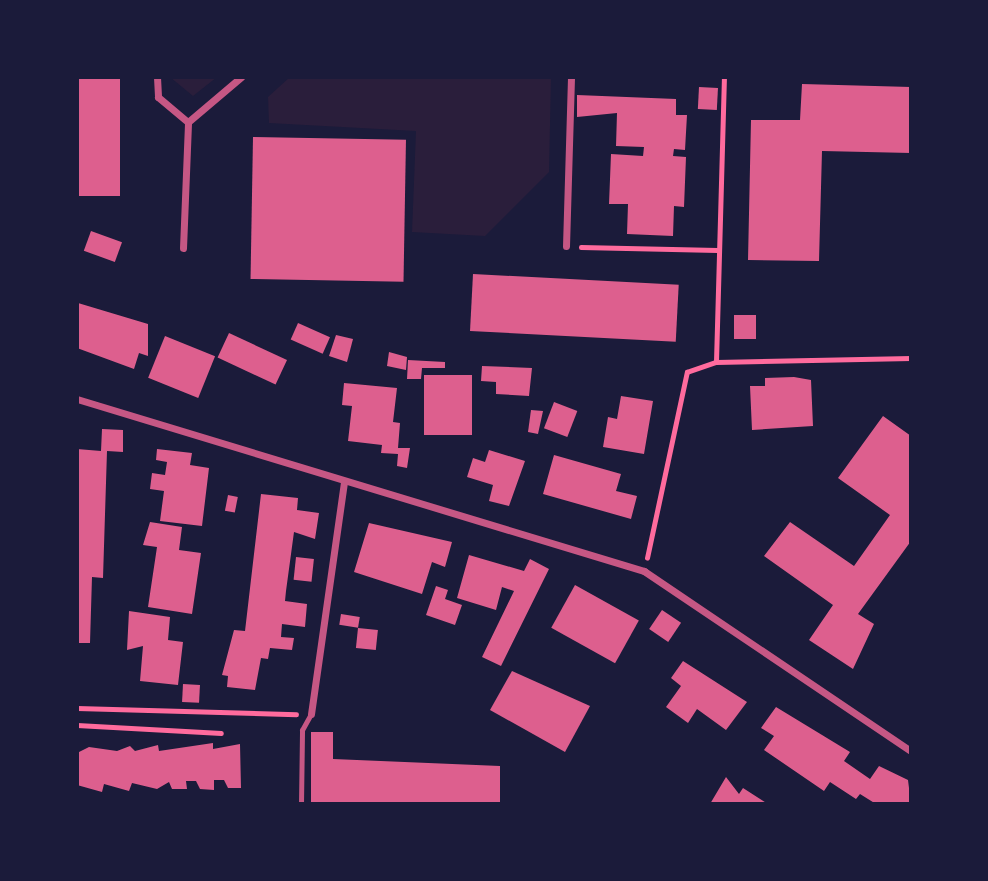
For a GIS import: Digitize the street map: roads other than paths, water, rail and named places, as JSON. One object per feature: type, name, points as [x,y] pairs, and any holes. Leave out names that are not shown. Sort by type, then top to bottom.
[{"type":"street","points":[[157,77],[158,97],[188,122]]},
{"type":"street","points":[[184,248],[188,122],[241,77]]},
{"type":"street","points":[[566,246],[571,77]]},
{"type":"street","points":[[77,399],[644,571],[911,751]]},
{"type":"street","points":[[310,714],[344,481]]},
{"type":"lane","points":[[301,804],[302,730],[310,714]]}]
